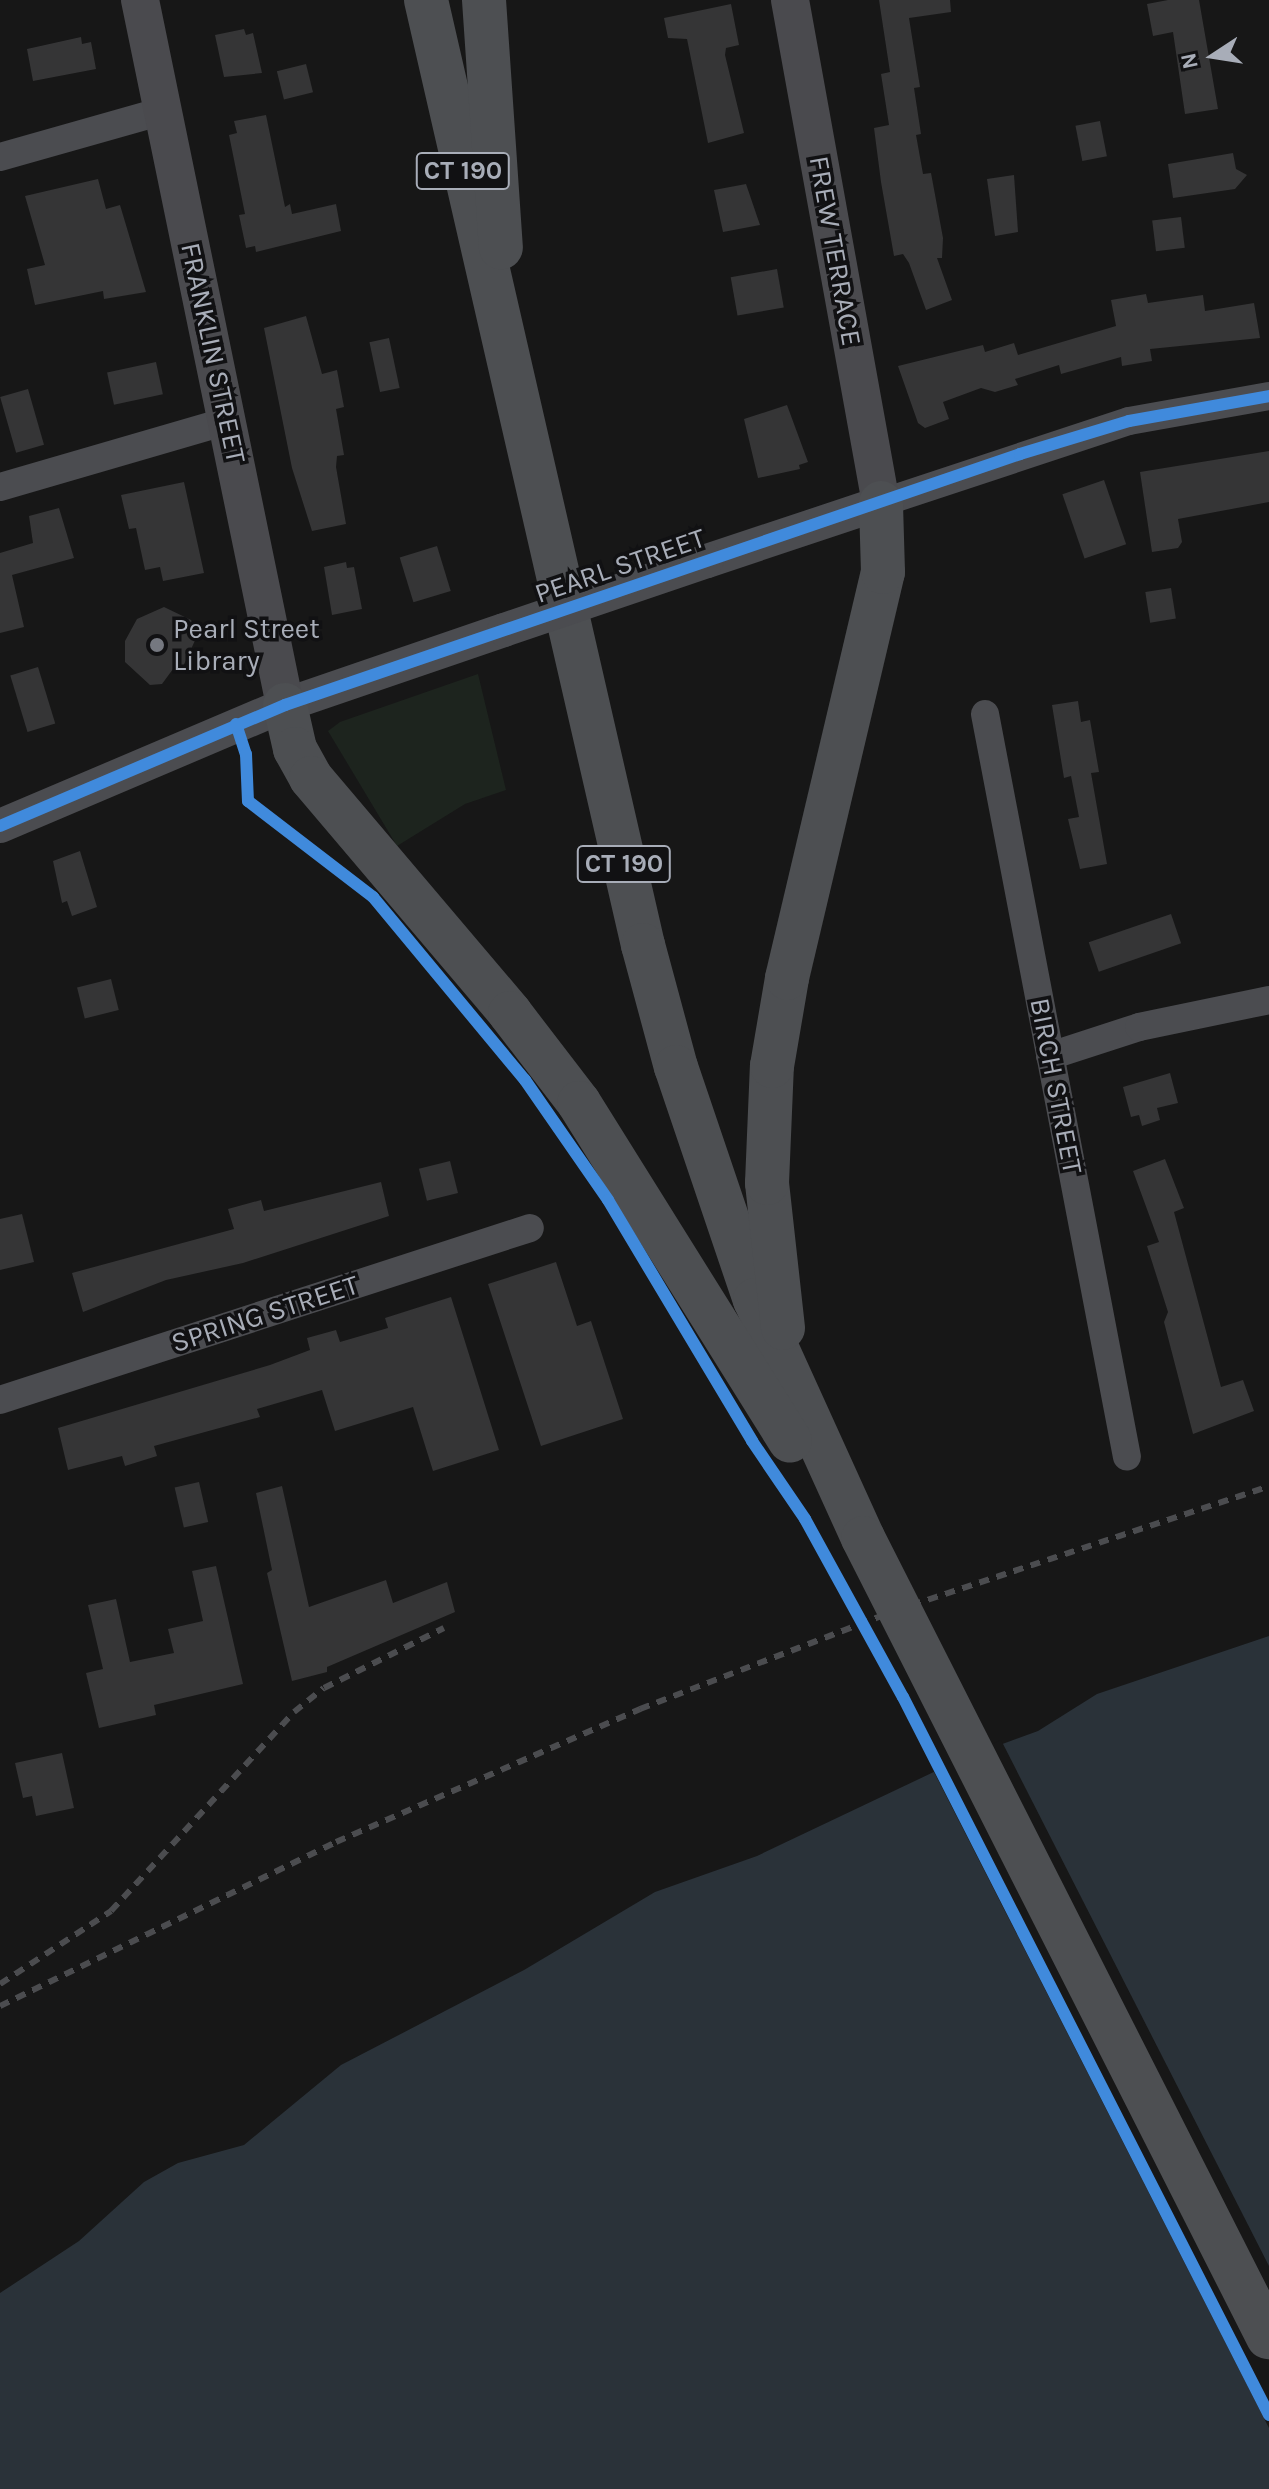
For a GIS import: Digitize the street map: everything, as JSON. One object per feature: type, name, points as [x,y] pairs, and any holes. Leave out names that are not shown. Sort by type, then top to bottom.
[{"type":"main road","name":"FRANKLIN STREET","points":[[140,0],[285,705]]},
{"type":"main road","name":"CT 190","points":[[426,0],[654,987],[717,1197],[786,1375],[857,1527],[1269,2338]]},
{"type":"main road","name":"CT 190","points":[[484,0],[506,341]]},
{"type":"main road","name":"FREW TERRACE","points":[[790,0],[881,503]]},
{"type":"main road","points":[[786,1375],[767,1183],[772,1066],[787,978],[883,572],[881,503]]},
{"type":"main road","points":[[285,705],[295,749],[311,778],[555,1069],[606,1142],[804,1463],[857,1527]]},
{"type":"street","points":[[0,157],[163,111]]},
{"type":"street","name":"PEARL STREET","points":[[0,826],[285,705],[707,561],[1103,428],[1269,396]]},
{"type":"street","points":[[0,487],[227,421]]},
{"type":"street","name":"BIRCH STREET","points":[[985,714],[1127,1457]]},
{"type":"street","points":[[1050,1056],[1139,1027],[1269,1000]]},
{"type":"street","name":"SPRING STREET","points":[[0,1400],[530,1228]]},
{"type":"shaded area","points":[[478,674],[506,790],[465,804],[397,846],[328,731],[340,722]]},
{"type":"shaded area","points":[[1269,1636],[1269,2489],[0,2489],[0,2293],[79,2241],[144,2182],[178,2163],[244,2145],[341,2065],[524,1970],[655,1892],[757,1856],[959,1760],[1038,1731],[1097,1694]]},
{"type":"pier","points":[[1001,1740],[1269,2266],[1269,2428],[933,1770]]},
{"type":"building","points":[[879,0],[950,0],[951,12],[909,18],[920,87],[914,88],[921,134],[916,135],[923,174],[931,173],[943,238],[942,258],[937,258],[952,300],[926,310],[909,263],[903,254],[894,256],[881,182],[874,128],[889,125],[881,74],[890,72]]},
{"type":"building","points":[[1199,0],[1218,109],[1185,114],[1173,32],[1153,36],[1147,4]]},
{"type":"building","points":[[731,4],[739,45],[726,48],[725,55],[744,133],[708,143],[687,39],[668,38],[664,18]]},
{"type":"building","points":[[244,29],[246,35],[253,33],[262,73],[224,77],[215,35]]},
{"type":"building","points":[[81,37],[82,44],[91,42],[96,69],[33,81],[27,49]]},
{"type":"building","points":[[306,64],[313,92],[284,99],[277,71]]},
{"type":"building","points":[[266,115],[285,207],[290,204],[292,214],[336,204],[341,231],[256,252],[255,246],[246,248],[239,215],[245,214],[229,135],[237,133],[234,121]]},
{"type":"building","points":[[1100,121],[1107,156],[1082,161],[1075,126]]},
{"type":"building","points":[[1233,153],[1236,169],[1247,175],[1235,189],[1173,198],[1168,164]]},
{"type":"building","points":[[1014,175],[1018,232],[995,236],[987,179]]},
{"type":"building","points":[[98,179],[106,209],[120,205],[146,292],[104,299],[103,291],[35,305],[27,269],[45,265],[25,196]]},
{"type":"building","points":[[746,184],[760,225],[723,232],[714,190]]},
{"type":"building","points":[[1181,217],[1185,248],[1156,251],[1152,221]]},
{"type":"building","points":[[777,269],[784,307],[737,316],[731,277]]},
{"type":"building","points":[[1146,294],[1148,303],[1203,295],[1205,311],[1254,303],[1260,338],[1150,349],[1152,361],[1122,366],[1121,357],[1061,374],[1059,365],[1015,379],[1018,385],[995,392],[981,388],[943,402],[949,419],[925,428],[918,423],[898,366],[983,345],[985,352],[1014,343],[1018,355],[1116,326],[1111,300]]},
{"type":"building","points":[[306,316],[322,374],[337,370],[344,407],[336,409],[344,455],[337,456],[336,467],[346,524],[312,531],[292,468],[264,328]]},
{"type":"building","points":[[389,338],[400,388],[380,392],[369,342]]},
{"type":"building","points":[[156,362],[163,394],[114,405],[107,372]]},
{"type":"building","points":[[28,389],[44,445],[16,453],[0,397]]},
{"type":"building","points":[[787,405],[808,462],[799,465],[800,469],[758,478],[744,419]]},
{"type":"building","points":[[1269,451],[1269,502],[1178,519],[1182,542],[1178,548],[1152,552],[1140,472]]},
{"type":"building","points":[[1104,480],[1126,544],[1085,559],[1062,494]]},
{"type":"building","points":[[184,482],[204,573],[163,581],[160,567],[145,570],[136,528],[129,529],[121,495]]},
{"type":"building","points":[[59,508],[74,558],[12,575],[24,627],[0,633],[0,553],[33,543],[29,516]]},
{"type":"building","points":[[437,546],[451,591],[413,602],[400,557]]},
{"type":"building","points":[[346,562],[347,568],[354,567],[362,609],[332,615],[324,567]]},
{"type":"building","points":[[1171,588],[1176,619],[1150,623],[1145,592]]},
{"type":"building","name":"Pearl Street Library","points":[[164,607],[191,620],[198,634],[180,673],[173,669],[162,684],[150,685],[125,662],[125,641],[137,619]]},
{"type":"building","points":[[38,667],[55,723],[28,732],[10,675]]},
{"type":"building","points":[[1078,701],[1081,722],[1090,720],[1099,772],[1091,773],[1107,864],[1080,869],[1068,819],[1079,817],[1071,776],[1064,778],[1052,705]]},
{"type":"building","points":[[80,851],[97,907],[72,916],[67,901],[62,903],[53,861]]},
{"type":"building","points":[[1171,914],[1181,943],[1099,972],[1089,942]]},
{"type":"building","points":[[111,979],[119,1010],[85,1019],[77,987]]},
{"type":"building","points":[[1170,1073],[1178,1103],[1157,1108],[1160,1120],[1142,1126],[1139,1115],[1131,1117],[1123,1087]]},
{"type":"building","points":[[1165,1159],[1184,1208],[1174,1212],[1221,1387],[1243,1380],[1254,1411],[1193,1434],[1164,1322],[1168,1312],[1147,1246],[1159,1242],[1133,1171]]},
{"type":"building","points":[[450,1161],[458,1193],[427,1201],[419,1169]]},
{"type":"building","points":[[381,1182],[389,1216],[243,1263],[166,1280],[83,1312],[72,1273],[234,1229],[228,1209],[261,1200],[264,1211]]},
{"type":"building","points":[[22,1214],[34,1262],[0,1270],[0,1219]]},
{"type":"building","points":[[556,1262],[577,1326],[591,1321],[623,1419],[541,1446],[488,1284]]},
{"type":"building","points":[[451,1297],[499,1450],[433,1471],[413,1407],[335,1431],[322,1390],[257,1409],[260,1417],[154,1446],[157,1456],[125,1466],[122,1456],[68,1470],[58,1428],[270,1365],[310,1350],[307,1338],[336,1330],[340,1342],[388,1328],[385,1318]]},
{"type":"building","points":[[199,1482],[208,1522],[184,1528],[175,1488]]},
{"type":"building","points":[[282,1486],[309,1607],[386,1580],[393,1603],[447,1582],[455,1612],[327,1667],[327,1672],[292,1681],[267,1573],[272,1570],[256,1493]]},
{"type":"building","points":[[216,1566],[243,1684],[154,1705],[156,1715],[99,1728],[86,1673],[103,1669],[88,1605],[116,1599],[130,1662],[174,1653],[168,1629],[203,1621],[192,1571]]},
{"type":"building","points":[[62,1753],[74,1808],[36,1816],[32,1796],[23,1798],[15,1763]]},
{"type":"railway","points":[[0,2006],[336,1842],[640,1709],[894,1611],[1269,1486]]},
{"type":"railway","points":[[0,1984],[111,1911],[294,1712],[324,1688],[444,1628]]},
{"type":"cycle path","points":[[0,826],[285,705],[1020,454],[1129,421],[1269,396]]},
{"type":"cycle path","points":[[236,724],[246,754],[248,801],[373,897],[525,1080],[608,1200],[752,1441],[805,1519],[903,1697],[1269,2415]]},
{"type":"place","name":"Pearl Street Library","points":[[157,645]]}]
